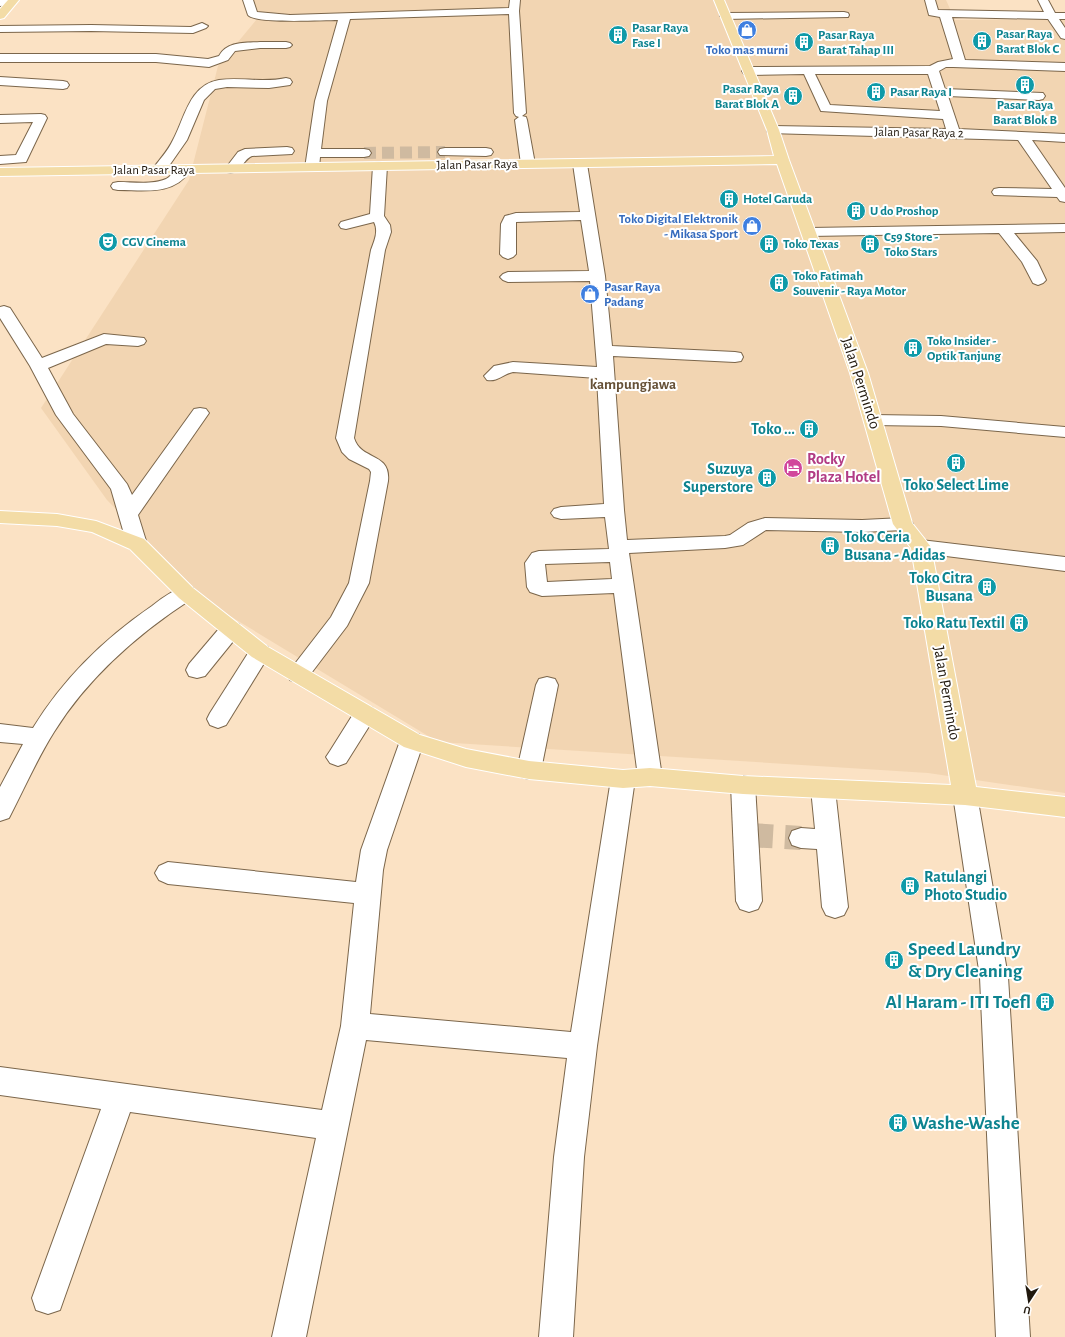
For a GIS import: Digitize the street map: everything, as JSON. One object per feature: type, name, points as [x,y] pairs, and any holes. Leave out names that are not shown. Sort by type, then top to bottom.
[{"type":"main road","points":[[719,0],[773,130],[782,160]]},
{"type":"main road","points":[[0,16],[13,1]]},
{"type":"main road","name":"Jalan Pasar Raya","points":[[0,172],[380,166],[487,153],[528,164],[782,160]]},
{"type":"main road","name":"Jalan Permindo","points":[[782,160],[859,373],[903,524],[920,547],[965,795]]},
{"type":"main road","points":[[0,518],[57,520],[96,526],[137,544],[186,593],[260,652],[412,741],[466,758],[529,770],[743,785],[965,795],[1065,807]]},
{"type":"street","points":[[248,0],[253,15],[290,18],[345,16],[397,11],[514,6],[521,119],[528,164]]},
{"type":"street","points":[[930,0],[933,13],[945,14],[992,11],[1065,16]]},
{"type":"street","points":[[1043,0],[1051,16],[1065,36]]},
{"type":"street","points":[[0,3],[13,1]]},
{"type":"street","points":[[945,14],[960,63]]},
{"type":"street","points":[[725,16],[844,15]]},
{"type":"street","points":[[312,168],[321,101],[345,16]]},
{"type":"street","points":[[275,29],[290,18]]},
{"type":"street","points":[[0,28],[193,30],[202,26]]},
{"type":"street","points":[[0,58],[156,58],[209,63],[224,58],[227,52],[232,48],[260,45],[286,45]]},
{"type":"street","points":[[912,70],[909,61],[922,58],[944,57],[942,56]]},
{"type":"street","points":[[160,72],[171,59]]},
{"type":"street","points":[[748,71],[933,70],[941,64],[960,63],[1065,67]]},
{"type":"street","points":[[933,70],[954,133]]},
{"type":"street","points":[[808,71],[825,108],[947,115]]},
{"type":"street","points":[[0,81],[62,86]]},
{"type":"street","points":[[159,170],[179,141],[198,98],[211,87],[224,84],[276,84],[286,82]]},
{"type":"street","points":[[940,92],[1039,96]]},
{"type":"street","points":[[0,119],[41,118],[21,159],[0,160]]},
{"type":"street","name":"Jalan Pasar Raya 2","points":[[773,130],[954,133],[1065,138]]},
{"type":"street","points":[[1023,137],[1063,196]]},
{"type":"street","points":[[232,169],[243,155],[250,152],[286,151]]},
{"type":"street","points":[[445,152],[487,153]]},
{"type":"street","points":[[314,153],[364,153]]},
{"type":"street","points":[[556,1337],[569,1157],[583,1046],[636,778],[623,586],[614,510],[604,373],[604,351],[597,276],[580,164]]},
{"type":"street","points":[[377,217],[380,166]]},
{"type":"street","points":[[118,186],[161,186],[173,181],[184,170]]},
{"type":"street","points":[[999,192],[1063,196]]},
{"type":"street","points":[[508,254],[508,224],[510,219],[516,217],[588,216]]},
{"type":"street","points":[[346,224],[377,217]]},
{"type":"street","points":[[298,674],[340,621],[359,583],[379,481],[380,472],[376,465],[348,448],[345,438],[378,250],[385,230],[383,222],[377,217]]},
{"type":"street","points":[[809,232],[1065,228]]},
{"type":"street","points":[[1003,229],[1029,261],[1038,280]]},
{"type":"street","points":[[508,278],[597,276]]},
{"type":"street","points":[[4,311],[38,366],[64,414],[120,488],[129,513],[137,544]]},
{"type":"street","points":[[38,366],[104,339],[138,341]]},
{"type":"street","points":[[604,351],[735,357]]},
{"type":"street","points":[[493,376],[500,370],[512,367],[604,373]]},
{"type":"street","points":[[129,513],[200,413]]},
{"type":"street","points":[[873,420],[942,421],[1065,432]]},
{"type":"street","points":[[561,513],[614,510]]},
{"type":"street","points":[[623,586],[538,587],[535,563],[536,559],[731,541],[736,540],[755,527],[769,524],[862,526],[903,524]]},
{"type":"street","points":[[920,547],[1065,564]]},
{"type":"street","points":[[0,811],[47,723],[69,695],[95,665],[146,620],[186,593]]},
{"type":"street","points":[[197,670],[231,628]]},
{"type":"street","points":[[218,719],[260,652]]},
{"type":"street","points":[[529,770],[547,685]]},
{"type":"street","points":[[338,757],[365,714]]},
{"type":"street","points":[[0,733],[39,737]]},
{"type":"street","points":[[289,1337],[355,1026],[367,894],[374,850],[412,741]]},
{"type":"street","points":[[743,785],[747,835],[749,901]]},
{"type":"street","points":[[823,789],[835,907]]},
{"type":"street","points":[[965,795],[994,977],[1012,1337]]},
{"type":"street","points":[[801,838],[828,840]]},
{"type":"street","points":[[168,874],[367,894]]},
{"type":"street","points":[[355,1026],[583,1046]]},
{"type":"street","points":[[0,1081],[335,1126]]},
{"type":"street","points":[[48,1298],[120,1098]]},
{"type":"shaded area","name":"Pasar Raya Padang","points":[[244,0],[946,0],[955,20],[1065,19],[1065,793],[928,773],[438,742],[210,604],[107,500],[41,408],[189,180],[218,66],[257,19]]},
{"type":"tunnel","points":[[364,153],[445,152]]},
{"type":"tunnel","points":[[749,835],[801,838]]},
{"type":"place","name":"Toko mas murni","points":[[747,30]]},
{"type":"place","name":"Pasar Raya Fase I","points":[[618,35]]},
{"type":"place","name":"Pasar Raya Barat Blok C","points":[[982,41]]},
{"type":"place","name":"Pasar Raya Barat Tahap III","points":[[804,42]]},
{"type":"place","name":"Pasar Raya Barat Blok B","points":[[1025,85]]},
{"type":"place","name":"Pasar Raya I","points":[[876,92]]},
{"type":"place","name":"Pasar Raya Barat Blok A","points":[[793,96]]},
{"type":"place","name":"Hotel Garuda","points":[[729,199]]},
{"type":"place","name":"U do Proshop","points":[[856,211]]},
{"type":"place","name":"Toko Digital Elektronik - Mikasa Sport","points":[[752,226]]},
{"type":"place","name":"CGV Cinema","points":[[108,242]]},
{"type":"place","name":"Toko Texas","points":[[769,244]]},
{"type":"place","name":"C59 Store - Toko Stars","points":[[870,244]]},
{"type":"place","name":"Toko Fatimah Souvenir - Raya Motor","points":[[779,283]]},
{"type":"place","name":"Pasar Raya Padang","points":[[590,294]]},
{"type":"place","name":"Toko Insider - Optik Tanjung","points":[[913,348]]},
{"type":"place","name":"Toko ...","points":[[809,429]]},
{"type":"place","name":"Toko Select Lime","points":[[956,463]]},
{"type":"place","name":"Rocky Plaza Hotel","points":[[793,468]]},
{"type":"place","name":"Suzuya Superstore","points":[[767,478]]},
{"type":"place","name":"Toko Ceria Busana - Adidas","points":[[830,546]]},
{"type":"place","name":"Toko Citra Busana","points":[[987,587]]},
{"type":"place","name":"Toko Ratu Textil","points":[[1019,623]]},
{"type":"place","name":"Ratulangi Photo Studio","points":[[910,886]]},
{"type":"place","name":"Speed Laundry & Dry Cleaning","points":[[894,960]]},
{"type":"place","name":"Al Haram - ITI Toefl","points":[[1045,1002]]},
{"type":"place","name":"Washe-Washe","points":[[898,1123]]},
{"type":"district","name":"kampungjawa","points":[[633,384]]}]
